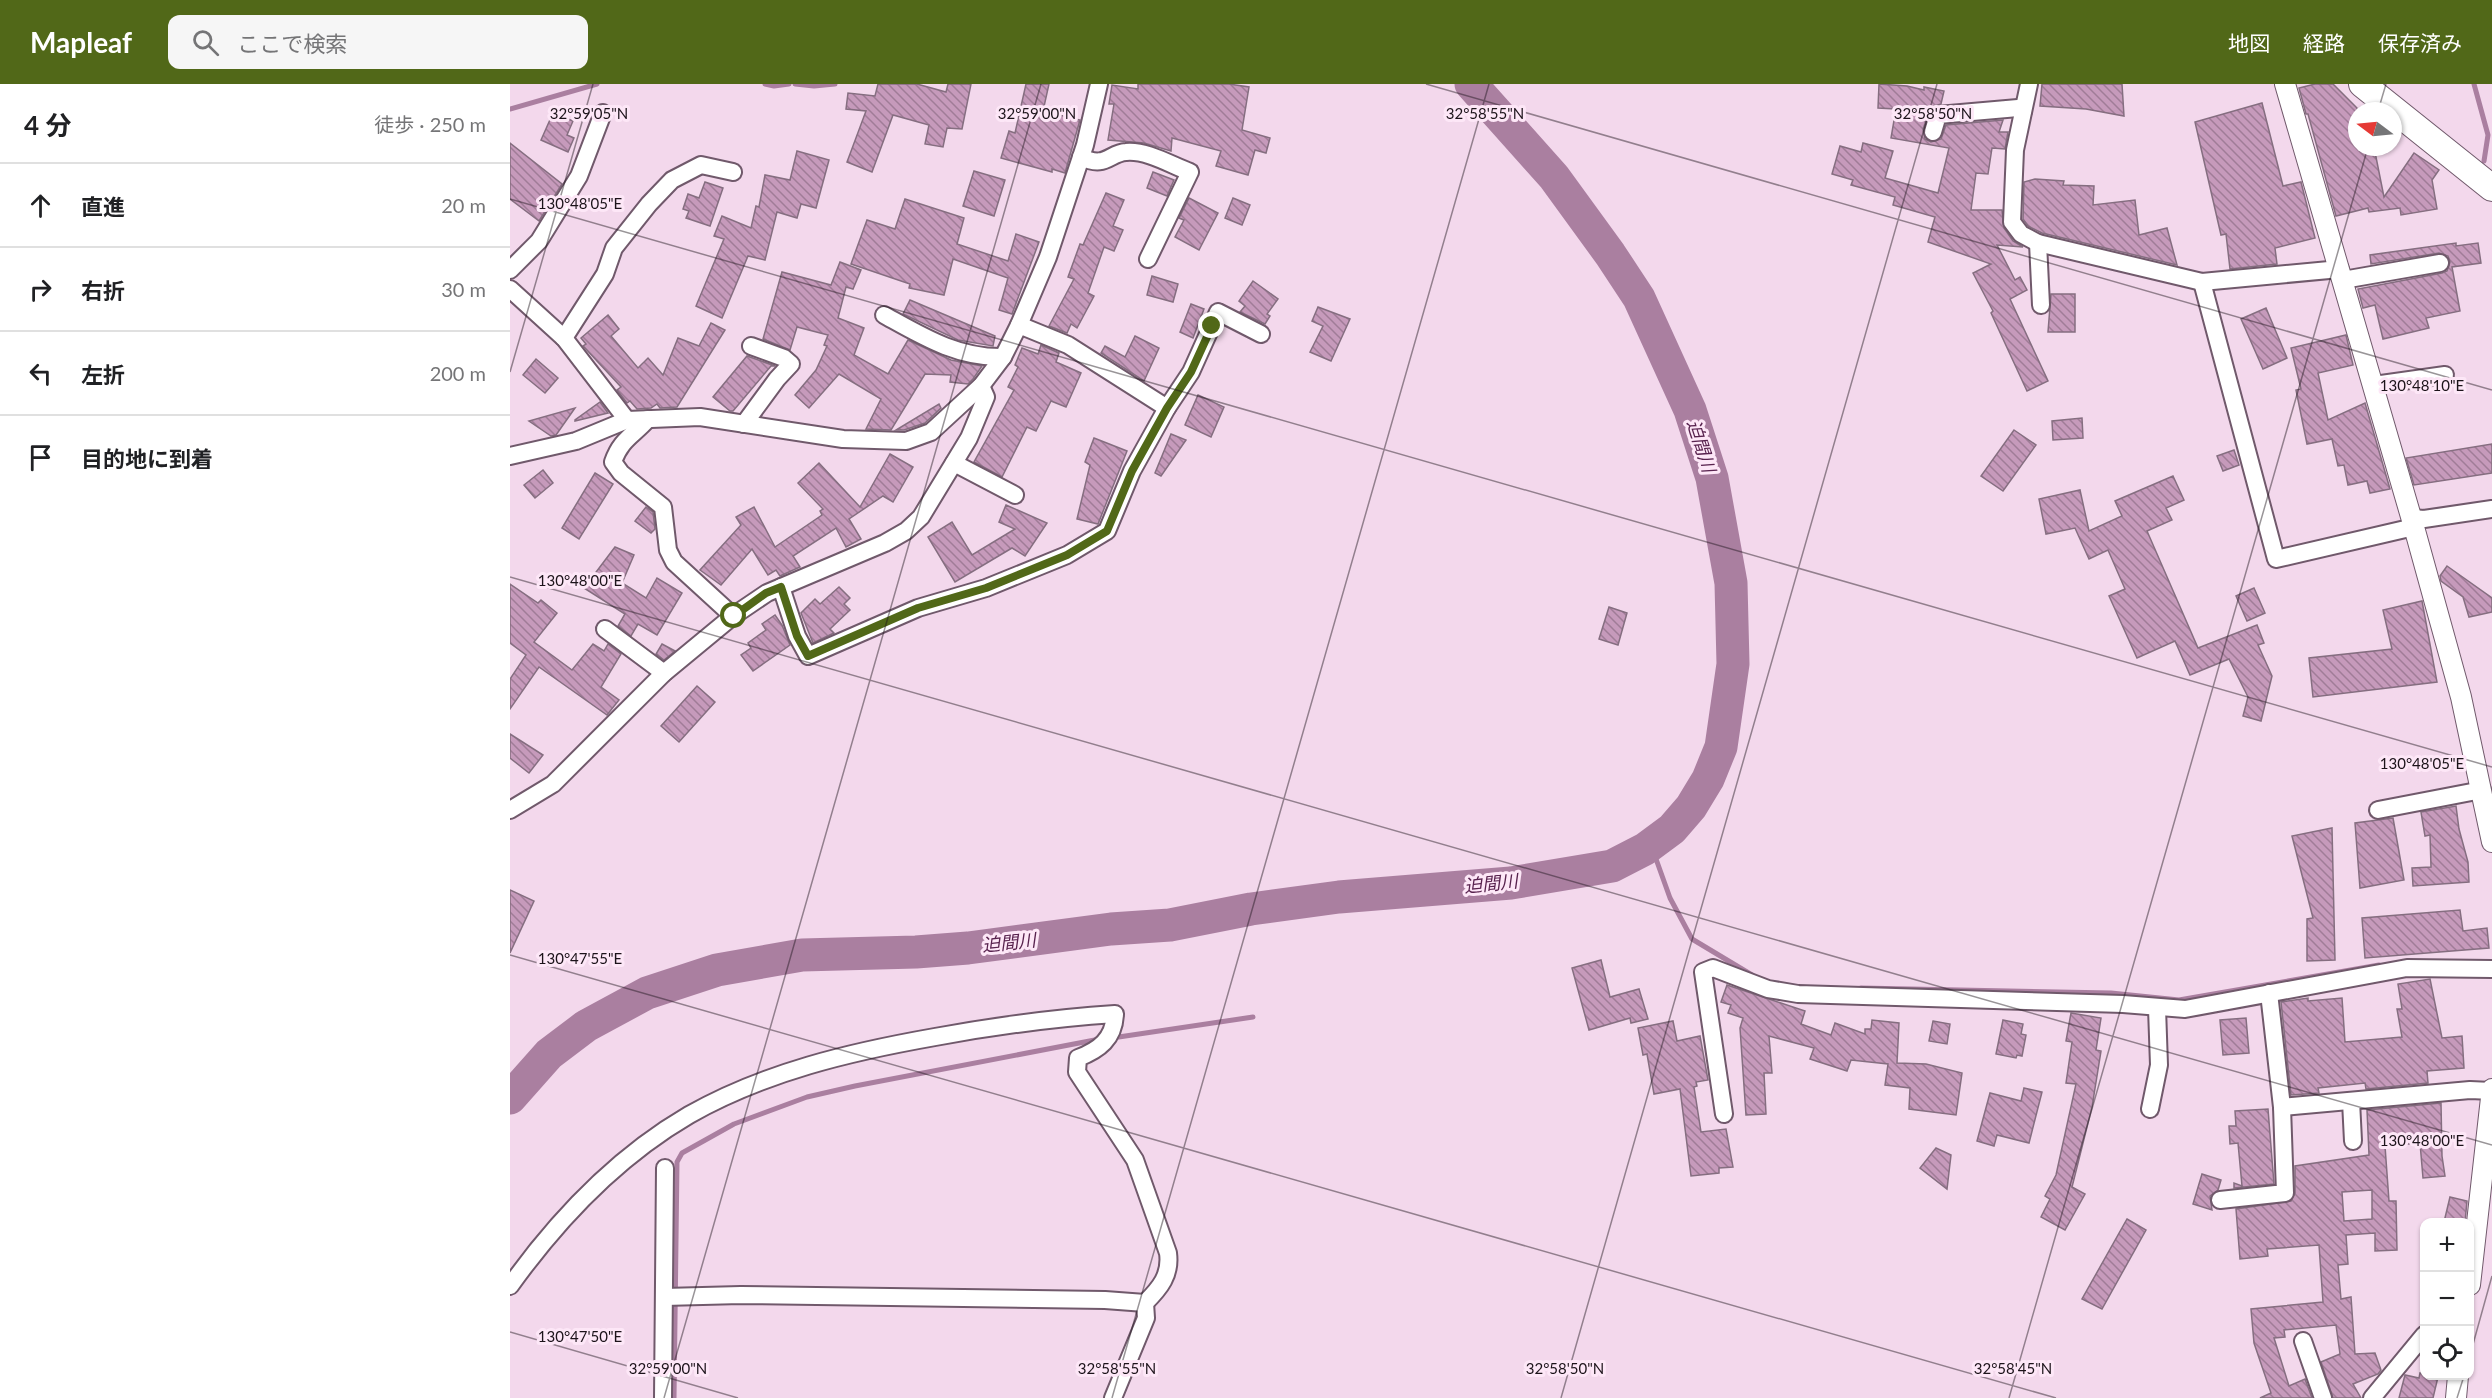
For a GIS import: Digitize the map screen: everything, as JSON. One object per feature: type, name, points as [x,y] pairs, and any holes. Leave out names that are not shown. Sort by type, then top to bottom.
[{"type":"main road","points":[[2362,84],[2492,188]]},
{"type":"street","points":[[510,456],[576,441],[627,420],[700,417],[843,439],[906,441],[931,432],[981,387],[1003,357],[1019,325],[1048,257],[1081,157],[1099,84]]},
{"type":"street","points":[[2029,84],[2015,150],[2012,222],[2020,234],[2038,243],[2202,282],[2342,274],[2440,263]]},
{"type":"street","points":[[2285,84],[2374,385],[2461,697],[2492,842]]},
{"type":"street","points":[[1934,132],[1938,115],[2018,108],[2023,111]]},
{"type":"street","points":[[510,270],[539,241],[579,176],[603,113]]},
{"type":"street","points":[[1081,157],[1088,160],[1106,161],[1124,152],[1140,153],[1190,172],[1148,259]]},
{"type":"street","points":[[564,338],[604,274],[614,248],[649,204],[672,180],[701,165],[733,172]]},
{"type":"street","points":[[2038,243],[2041,305]]},
{"type":"street","points":[[2202,282],[2276,559],[2424,519],[2492,509]]},
{"type":"street","points":[[510,290],[564,338],[627,420]]},
{"type":"street","points":[[781,587],[797,636],[808,656],[918,608],[986,588],[1067,555],[1107,531],[1132,471],[1167,408],[1191,372],[1218,312],[1261,334]]},
{"type":"street","points":[[884,315],[944,347],[990,358],[1003,357]]},
{"type":"street","points":[[1019,325],[1068,345],[1167,408]]},
{"type":"street","points":[[744,424],[790,364],[784,358],[751,346]]},
{"type":"street","points":[[2374,385],[2445,375]]},
{"type":"street","points":[[510,808],[553,784],[664,673],[766,593],[885,543],[906,531],[921,517],[969,438],[986,397],[981,387]]},
{"type":"street","points":[[648,419],[639,429],[627,436],[617,450],[613,462],[621,473],[663,507],[668,550],[674,562],[734,616]]},
{"type":"street","points":[[954,463],[1015,495]]},
{"type":"street","points":[[605,629],[664,673]]},
{"type":"street","points":[[2378,810],[2482,789]]},
{"type":"street","points":[[1724,1114],[1703,972],[1713,968],[1768,989],[1798,994],[2112,1004],[2185,1009],[2407,968],[2492,969]]},
{"type":"street","points":[[2220,1200],[2285,1193],[2282,1107],[2269,993]]},
{"type":"street","points":[[2150,1109],[2159,1065],[2157,1008]]},
{"type":"street","points":[[510,1286],[559,1222],[608,1175],[663,1132],[688,1116],[737,1091],[796,1069],[874,1047],[1049,1018],[1115,1014],[1114,1022],[1103,1044],[1095,1051],[1078,1058],[1077,1072],[1135,1160],[1168,1253],[1170,1265],[1160,1288],[1145,1303],[1146,1317],[1113,1398]]},
{"type":"street","points":[[2282,1107],[2492,1090],[2471,1272]]},
{"type":"street","points":[[2351,1101],[2353,1141]]},
{"type":"street","points":[[663,1398],[665,1167]]},
{"type":"street","points":[[664,1297],[741,1295],[1104,1300],[1145,1303]]},
{"type":"street","points":[[2372,1398],[2420,1340]]},
{"type":"street","points":[[2303,1341],[2323,1398]]},
{"type":"street","points":[[2456,1398],[2458,1380]]},
{"type":"building","points":[[878,84],[917,84],[946,92],[948,84],[971,84],[962,129],[947,128],[943,147],[925,144],[929,125],[893,115],[872,172],[847,162],[866,111],[846,109],[848,93],[875,96]]},
{"type":"building","points":[[1026,84],[1049,84],[1043,111],[1080,120],[1065,173],[1052,169],[1052,172],[1001,158],[1009,131],[1015,133]]},
{"type":"building","points":[[1138,84],[1229,84],[1249,87],[1242,130],[1270,138],[1266,153],[1255,150],[1248,175],[1216,166],[1221,151],[1172,138],[1171,151],[1144,143],[1108,140],[1114,104],[1109,104],[1112,85],[1138,89]]},
{"type":"building","points":[[1879,84],[1924,90],[1924,87],[1944,91],[1941,104],[1931,107],[1923,129],[1925,139],[1931,142],[1941,139],[1946,125],[2003,120],[1999,132],[2008,132],[2005,149],[1992,148],[1988,174],[1976,173],[1971,210],[2002,210],[2004,228],[2013,241],[2023,247],[1997,245],[2015,280],[2020,277],[2027,290],[2010,299],[2048,381],[2027,391],[1991,313],[1993,311],[1973,273],[1991,264],[1928,242],[1935,217],[1893,205],[1895,197],[1851,185],[1853,180],[1832,174],[1840,146],[1861,152],[1863,143],[1893,151],[1885,178],[1938,193],[1949,148],[1891,138],[1896,109],[1878,108]]},
{"type":"building","points":[[2042,84],[2122,84],[2124,116],[2086,109],[2040,106]]},
{"type":"building","points":[[2315,84],[2333,84],[2351,102],[2348,102],[2348,156],[2376,156],[2384,197],[2414,153],[2439,170],[2432,180],[2437,209],[2401,215],[2400,208],[2369,212],[2368,208],[2336,216],[2299,88]]},
{"type":"building","points":[[2262,103],[2283,186],[2301,182],[2315,238],[2275,248],[2277,264],[2230,269],[2226,234],[2221,235],[2195,122]]},
{"type":"building","points":[[553,113],[573,121],[567,135],[574,138],[568,152],[541,140]]},
{"type":"building","points":[[510,143],[562,184],[539,221],[510,199]]},
{"type":"building","points":[[797,151],[829,160],[816,208],[801,204],[797,218],[777,212],[765,260],[748,256],[722,318],[696,306],[724,239],[714,236],[722,216],[751,228],[756,206],[759,207],[765,175],[790,180]]},
{"type":"building","points":[[974,171],[1005,180],[994,216],[963,206]]},
{"type":"building","points":[[1153,172],[1174,180],[1167,196],[1147,188]]},
{"type":"building","points":[[2035,179],[2064,181],[2063,185],[2094,186],[2093,205],[2135,200],[2139,235],[2167,228],[2177,265],[2042,233],[2028,226],[2023,219],[2024,182]]},
{"type":"building","points":[[705,182],[723,188],[710,226],[686,218],[689,211],[683,209],[688,194],[699,198]]},
{"type":"building","points":[[1106,193],[1124,200],[1113,226],[1123,230],[1114,251],[1104,247],[1088,293],[1094,296],[1077,328],[1071,324],[1067,333],[1049,326],[1074,279],[1068,277],[1080,244],[1083,245]]},
{"type":"building","points":[[1189,198],[1218,213],[1199,250],[1175,237],[1184,220],[1179,218]]},
{"type":"building","points":[[1233,198],[1250,205],[1242,225],[1225,218]]},
{"type":"building","points":[[905,199],[964,218],[957,244],[1008,261],[1016,234],[1039,242],[1012,314],[999,310],[1008,278],[953,259],[944,295],[909,288],[910,284],[851,264],[867,220],[895,229]]},
{"type":"building","points":[[2456,243],[2456,246],[2478,243],[2481,263],[2452,267],[2460,311],[2426,318],[2429,328],[2383,339],[2375,305],[2363,308],[2358,289],[2442,273],[2447,271],[2450,262],[2448,256],[2439,253],[2371,264],[2370,255]]},
{"type":"building","points":[[840,262],[861,270],[853,289],[846,287],[838,318],[864,328],[854,355],[888,374],[908,340],[951,360],[982,366],[973,379],[968,384],[950,382],[951,375],[925,374],[891,430],[866,429],[881,399],[839,374],[809,408],[795,395],[816,370],[827,346],[824,345],[828,335],[797,327],[790,350],[763,339],[782,272],[831,285]]},
{"type":"building","points":[[1152,276],[1178,284],[1173,302],[1147,295]]},
{"type":"building","points":[[1253,281],[1278,299],[1267,314],[1270,316],[1265,324],[1240,312],[1245,306],[1239,301]]},
{"type":"building","points":[[2051,294],[2075,294],[2075,332],[2048,332]]},
{"type":"building","points":[[910,300],[995,336],[993,346],[958,340],[903,314]]},
{"type":"building","points":[[1191,304],[1204,309],[1193,338],[1180,332]]},
{"type":"building","points":[[1318,307],[1350,319],[1331,361],[1310,352],[1323,326],[1312,321]]},
{"type":"building","points":[[2266,308],[2287,358],[2263,369],[2241,319]]},
{"type":"building","points":[[608,315],[619,329],[611,336],[638,368],[648,358],[663,375],[678,338],[699,346],[711,323],[725,330],[677,407],[660,408],[657,404],[651,408],[637,409],[630,401],[627,403],[617,390],[621,387],[583,346],[586,344],[581,338]]},
{"type":"building","points":[[2346,335],[2353,365],[2318,373],[2328,420],[2365,403],[2390,489],[2370,493],[2367,481],[2348,485],[2344,465],[2338,466],[2332,439],[2307,444],[2296,390],[2301,389],[2291,348]]},
{"type":"building","points":[[1135,336],[1159,348],[1144,381],[1101,353],[1105,346],[1125,357]]},
{"type":"building","points":[[1041,345],[1059,353],[1056,362],[1081,373],[1066,407],[1051,401],[1036,431],[1027,427],[1002,477],[974,462],[1014,390],[1008,387],[1018,367],[1015,365],[1022,348],[1038,354]]},
{"type":"building","points":[[747,356],[775,366],[771,366],[733,411],[730,411],[713,397]]},
{"type":"building","points":[[536,359],[558,378],[545,393],[523,375]]},
{"type":"building","points":[[1198,395],[1224,407],[1211,437],[1185,425]]},
{"type":"building","points":[[600,402],[608,413],[575,421],[575,420]]},
{"type":"building","points":[[939,404],[941,408],[925,423],[904,430],[896,430]]},
{"type":"building","points":[[575,408],[556,435],[551,436],[529,421]]},
{"type":"building","points":[[2082,418],[2083,438],[2053,440],[2052,421]]},
{"type":"building","points":[[2014,430],[2036,445],[2003,491],[1981,476]]},
{"type":"building","points":[[1171,434],[1186,440],[1161,476],[1155,473]]},
{"type":"building","points":[[1094,438],[1127,451],[1098,524],[1077,519],[1090,465],[1085,462]]},
{"type":"building","points":[[2492,444],[2492,473],[2414,485],[2406,458]]},
{"type":"building","points":[[2234,450],[2239,465],[2223,471],[2217,456]]},
{"type":"building","points":[[890,454],[913,467],[893,502],[883,496],[849,519],[861,539],[846,547],[836,528],[793,556],[800,567],[780,576],[776,570],[768,575],[752,549],[721,585],[700,570],[741,525],[736,517],[754,507],[775,547],[822,515],[820,511],[823,509],[798,483],[819,463],[860,507]]},
{"type":"building","points":[[543,470],[553,483],[535,498],[524,485]]},
{"type":"building","points":[[595,473],[613,484],[579,539],[562,528]]},
{"type":"building","points":[[2173,476],[2184,500],[2166,508],[2172,520],[2147,531],[2198,648],[2257,625],[2264,643],[2258,645],[2272,676],[2261,721],[2243,716],[2248,697],[2229,659],[2190,675],[2175,641],[2137,658],[2109,596],[2125,589],[2108,550],[2089,559],[2075,528],[2046,534],[2039,499],[2080,490],[2089,531],[2122,516],[2115,501]]},
{"type":"building","points":[[1006,505],[1047,523],[1025,556],[1012,548],[955,582],[928,537],[952,522],[972,555],[1015,529],[999,522]]},
{"type":"building","points":[[646,507],[653,512],[655,529],[651,533],[635,521]]},
{"type":"building","points":[[615,547],[634,555],[622,583],[646,598],[657,578],[682,593],[657,635],[638,624],[631,636],[618,626],[625,614],[584,588]]},
{"type":"building","points":[[2447,566],[2492,598],[2492,612],[2469,617],[2463,597],[2441,581],[2440,576]]},
{"type":"building","points":[[510,584],[538,603],[541,600],[557,613],[534,642],[572,670],[593,644],[604,651],[608,644],[621,654],[601,687],[619,700],[607,715],[539,667],[510,709],[510,679],[526,655],[510,643]]},
{"type":"building","points":[[839,587],[850,598],[844,604],[850,610],[830,629],[834,633],[813,643],[801,613],[815,599],[820,604]]},
{"type":"building","points":[[2254,588],[2265,613],[2247,621],[2236,596]]},
{"type":"building","points":[[2422,601],[2437,682],[2313,697],[2309,658],[2392,649],[2383,610]]},
{"type":"building","points":[[1609,607],[1627,613],[1618,645],[1599,639]]},
{"type":"building","points":[[775,615],[790,645],[753,671],[741,655],[751,648],[748,643],[766,630],[762,624]]},
{"type":"building","points":[[662,644],[675,651],[664,660],[656,654]]},
{"type":"building","points":[[697,686],[715,702],[679,742],[661,726]]},
{"type":"building","points":[[510,734],[543,755],[529,773],[510,758]]},
{"type":"building","points":[[2456,806],[2459,829],[2468,862],[2469,882],[2413,886],[2412,868],[2431,867],[2430,835],[2425,836],[2421,812]]},
{"type":"building","points":[[2393,818],[2404,880],[2360,888],[2355,823]]},
{"type":"building","points":[[2332,828],[2335,960],[2307,961],[2307,919],[2313,918],[2292,836]]},
{"type":"building","points":[[510,890],[534,901],[510,953]]},
{"type":"building","points":[[2460,910],[2463,931],[2487,928],[2489,948],[2365,958],[2362,918]]},
{"type":"building","points":[[1601,960],[1610,997],[1639,989],[1648,1019],[1631,1023],[1630,1018],[1589,1030],[1572,968]]},
{"type":"building","points":[[2430,979],[2442,1038],[2462,1036],[2464,1068],[2427,1071],[2428,1083],[2366,1089],[2365,1083],[2318,1088],[2319,1093],[2291,1095],[2281,1002],[2308,998],[2308,1001],[2342,998],[2345,1042],[2402,1037],[2397,1009],[2402,1009],[2398,984]]},
{"type":"building","points":[[1727,985],[1805,1011],[1801,1024],[1831,1035],[1835,1023],[1865,1034],[1865,1029],[1871,1029],[1872,1020],[1899,1023],[1897,1063],[1926,1064],[1962,1073],[1956,1115],[1909,1109],[1910,1088],[1885,1085],[1888,1064],[1851,1060],[1847,1071],[1810,1059],[1814,1048],[1769,1036],[1772,1073],[1764,1073],[1766,1114],[1746,1115],[1740,1028],[1743,1018],[1728,1013],[1731,1005],[1721,1002]]},
{"type":"building","points":[[2071,1013],[2101,1018],[2096,1050],[2101,1051],[2092,1107],[2072,1187],[2085,1194],[2065,1230],[2041,1217],[2050,1199],[2045,1196],[2056,1175],[2076,1084],[2066,1083],[2072,1042],[2066,1041]]},
{"type":"building","points":[[2246,1018],[2249,1053],[2223,1055],[2220,1020]]},
{"type":"building","points":[[2003,1020],[2023,1024],[2021,1034],[2026,1035],[2022,1056],[2017,1055],[2016,1058],[1996,1054]]},
{"type":"building","points":[[1673,1021],[1677,1041],[1700,1036],[1708,1080],[1696,1082],[1697,1086],[1694,1087],[1701,1132],[1726,1129],[1733,1167],[1719,1168],[1719,1173],[1691,1176],[1680,1089],[1654,1094],[1647,1054],[1643,1055],[1638,1028]]},
{"type":"building","points":[[1933,1021],[1950,1024],[1947,1044],[1929,1041]]},
{"type":"building","points":[[2024,1088],[2042,1092],[2029,1143],[1997,1135],[1994,1146],[1977,1141],[1990,1093],[2021,1101]]},
{"type":"building","points":[[2441,1103],[2442,1156],[2445,1176],[2423,1178],[2420,1143],[2385,1146],[2389,1201],[2396,1201],[2397,1250],[2375,1251],[2375,1233],[2346,1235],[2348,1264],[2338,1265],[2341,1299],[2351,1297],[2355,1354],[2375,1353],[2381,1370],[2378,1374],[2353,1384],[2361,1398],[2333,1398],[2321,1362],[2340,1354],[2336,1325],[2284,1330],[2285,1337],[2274,1338],[2289,1386],[2305,1379],[2312,1398],[2260,1398],[2271,1393],[2254,1343],[2251,1309],[2323,1302],[2319,1245],[2267,1249],[2268,1256],[2240,1259],[2236,1209],[2291,1201],[2295,1193],[2295,1166],[2369,1155],[2367,1110]],"holes":[[[2372,1190],[2372,1219],[2344,1221],[2342,1192]]]},
{"type":"building","points":[[2268,1109],[2274,1184],[2234,1188],[2234,1183],[2242,1186],[2238,1143],[2230,1144],[2229,1126],[2236,1126],[2235,1111]]},
{"type":"building","points":[[1936,1148],[1951,1155],[1947,1189],[1920,1168]]},
{"type":"building","points":[[2202,1174],[2221,1180],[2218,1190],[2210,1196],[2212,1210],[2193,1204]]},
{"type":"building","points":[[2450,1197],[2467,1201],[2465,1218],[2445,1218]]},
{"type":"building","points":[[2127,1219],[2146,1230],[2102,1309],[2082,1299]]},
{"type":"building","points":[[2420,1373],[2420,1380],[2437,1380],[2433,1398],[2399,1398],[2405,1375],[2419,1378]]},
{"type":"waterway","points":[[510,109],[597,84]]},
{"type":"waterway","points":[[765,84],[774,86],[789,84]]},
{"type":"waterway","points":[[795,84],[814,86],[835,84]]},
{"type":"waterway","name":"迫間川","points":[[510,1098],[549,1054],[586,1026],[647,993],[717,970],[802,955],[916,952],[968,948],[1111,929],[1170,925],[1251,909],[1339,897],[1511,883],[1612,866],[1645,849],[1672,829],[1691,807],[1708,779],[1721,747],[1733,664],[1731,583],[1712,478],[1690,410],[1639,298],[1554,177],[1471,84]]},
{"type":"waterway","points":[[2474,84],[2488,135],[2484,161]]},
{"type":"waterway","points":[[1651,845],[1670,898],[1692,939],[1752,975]]},
{"type":"waterway","points":[[1861,988],[2111,993],[2179,1000],[2379,965]]},
{"type":"waterway","points":[[1112,1038],[1253,1017]]},
{"type":"waterway","points":[[674,1398],[677,1162],[682,1153],[734,1124],[807,1097],[1100,1039]]},
{"type":"route","points":[[734,616],[766,593],[781,587],[797,636],[808,656],[918,608],[963,597],[986,588],[1067,555],[1095,540],[1107,531],[1132,471],[1167,408],[1191,372],[1212,326]]}]
